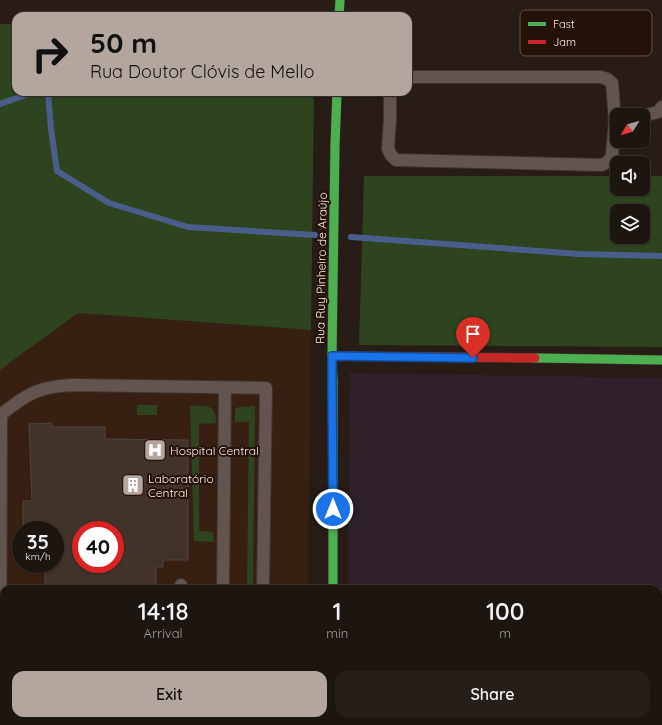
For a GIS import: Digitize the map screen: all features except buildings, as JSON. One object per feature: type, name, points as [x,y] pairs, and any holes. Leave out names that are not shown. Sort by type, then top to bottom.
[{"type":"street","points":[[339,12],[340,0]]},
{"type":"street","name":"Rua Ruy Pinheiro de Araújo","points":[[333,585],[332,356],[336,96]]},
{"type":"street","points":[[332,356],[662,360]]},
{"type":"lane","points":[[412,78],[601,77],[612,83],[615,108]]},
{"type":"lane","points":[[390,96],[388,149],[396,160],[602,165],[609,161],[613,148]]},
{"type":"lane","points":[[650,114],[658,112],[662,107]]},
{"type":"lane","points":[[1,585],[0,415],[31,394],[42,389],[54,386],[73,385],[266,388],[263,585]]},
{"type":"lane","points":[[223,585],[225,388]]},
{"type":"lane","points":[[0,714],[0,725]]},
{"type":"shaded area","name":"Hospital Central","points":[[78,313],[311,330],[308,585],[0,585],[0,370]]},
{"type":"shaded area","points":[[350,373],[662,378],[662,585],[348,585]]},
{"type":"green space","points":[[0,24],[12,24],[12,96],[314,96],[311,330],[78,313],[0,370]]},
{"type":"green space","points":[[364,176],[610,176],[610,196],[650,196],[650,176],[662,176],[662,347],[359,345]]},
{"type":"green space","points":[[137,405],[157,405],[157,415],[137,415]]},
{"type":"green space","points":[[190,406],[209,407],[214,411],[216,416],[216,423],[199,424],[199,531],[213,532],[214,542],[194,541]]},
{"type":"green space","points":[[255,406],[253,585],[247,585],[249,422],[235,422],[235,409],[239,407]]},
{"type":"waterway","points":[[0,104],[23,96]]},
{"type":"waterway","points":[[48,96],[57,171],[109,203],[188,227],[315,235]]},
{"type":"waterway","points":[[351,237],[579,254],[662,256]]},
{"type":"traffic: fast","points":[[339,12],[340,0]]},
{"type":"traffic: fast","points":[[333,585],[332,356],[337,96]]},
{"type":"traffic: fast","points":[[535,358],[662,360]]},
{"type":"traffic: jam","points":[[332,356],[535,358]]},
{"type":"place","name":"Hospital Central","points":[[155,450]]},
{"type":"place","name":"Laboratório Central","points":[[133,485]]},
{"type":"route","points":[[333,509],[332,356],[473,358]]}]
